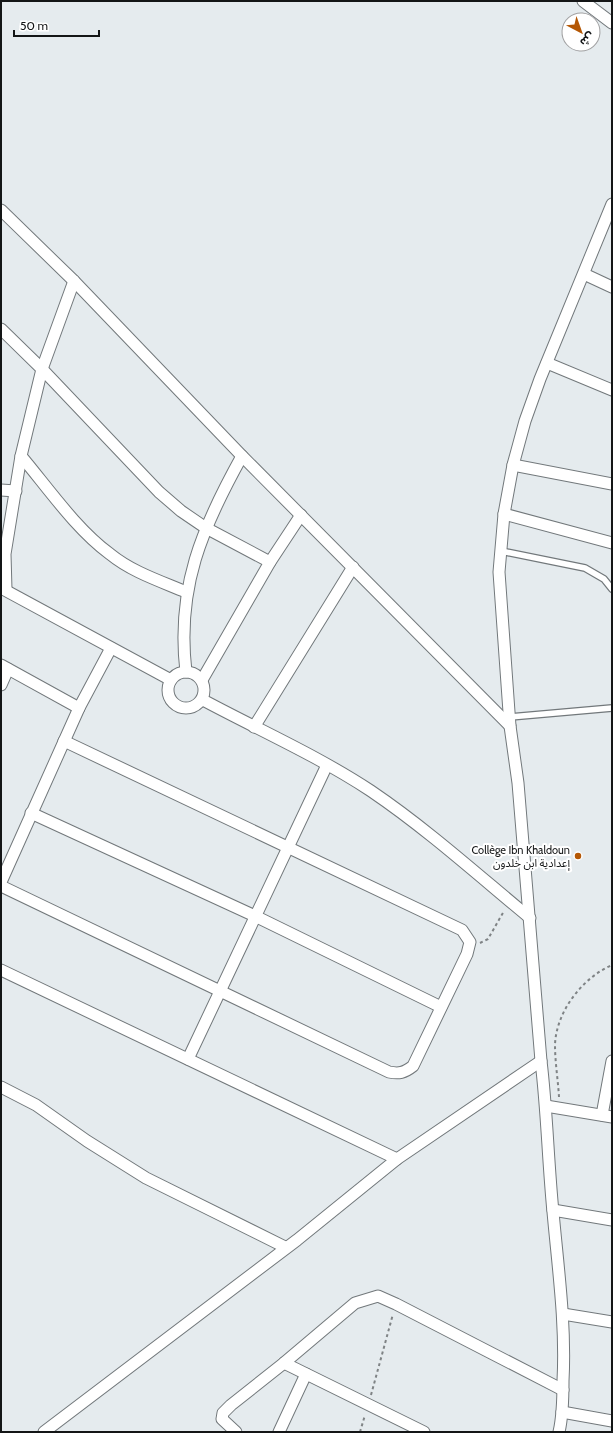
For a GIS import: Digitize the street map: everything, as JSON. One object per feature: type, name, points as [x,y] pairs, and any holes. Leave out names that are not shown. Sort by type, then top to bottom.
[{"type":"street","points":[[583,1],[612,24]]},
{"type":"street","points":[[559,1432],[563,1390],[564,1314],[553,1210],[546,1106],[518,783],[510,722],[499,572],[504,514],[513,465],[525,421],[584,274],[608,227],[612,204]]},
{"type":"street","points":[[1,210],[74,282],[242,456],[510,722]]},
{"type":"street","points":[[584,274],[612,287]]},
{"type":"street","points":[[74,282],[42,368],[21,456],[5,554],[3,589],[171,680]]},
{"type":"street","points":[[1,329],[42,368],[159,492],[181,511],[206,528],[270,562]]},
{"type":"street","points":[[547,364],[612,390]]},
{"type":"street","points":[[21,456],[85,531],[110,554],[146,576],[186,592]]},
{"type":"street","points":[[186,672],[184,623],[186,592],[206,528],[217,502],[242,456]]},
{"type":"street","points":[[513,465],[612,484]]},
{"type":"street","points":[[1,490],[16,491]]},
{"type":"street","points":[[504,514],[612,543]]},
{"type":"street","points":[[202,680],[270,562],[301,515]]},
{"type":"street","points":[[254,727],[353,567]]},
{"type":"street","points":[[1,882],[79,708],[111,648]]},
{"type":"street","points":[[1,685],[5,667],[79,708]]},
{"type":"street","points":[[180,673],[192,673],[202,680],[205,692],[202,700],[195,706],[189,708],[177,706],[172,702],[168,692],[171,680],[180,673]]},
{"type":"street","points":[[202,700],[327,765],[371,792],[414,823],[530,918]]},
{"type":"street","points":[[1,886],[389,1072],[406,1072],[413,1066],[467,954],[470,942],[462,930],[64,741]]},
{"type":"street","points":[[188,1059],[327,765]]},
{"type":"street","points":[[31,813],[256,916],[441,1008]]},
{"type":"street","points":[[1,970],[397,1159]]},
{"type":"street","points":[[546,1106],[607,1116],[612,1060]]},
{"type":"street","points":[[44,1432],[285,1247],[297,1240],[397,1159],[541,1061]]},
{"type":"street","points":[[1,1087],[36,1105],[87,1141],[146,1178],[285,1247]]},
{"type":"street","points":[[553,1210],[612,1220]]},
{"type":"street","points":[[236,1432],[222,1419],[223,1413],[355,1302],[378,1296],[563,1390]]},
{"type":"street","points":[[564,1314],[612,1322]]},
{"type":"street","points":[[284,1363],[424,1432]]},
{"type":"street","points":[[279,1432],[306,1374]]},
{"type":"street","points":[[562,1412],[612,1421]]},
{"type":"lane","points":[[501,552],[585,568],[604,578],[612,589]]},
{"type":"lane","points":[[510,722],[612,708]]},
{"type":"path","points":[[470,942],[479,943],[488,939],[509,901]]},
{"type":"path","points":[[560,1109],[555,1044],[558,1028],[567,1008],[583,985],[612,965]]},
{"type":"path","points":[[360,1432],[396,1304]]},
{"type":"place","name":"Collège Ibn Khaldoun إعدادية ابن خلدون","points":[[578,856]]}]
